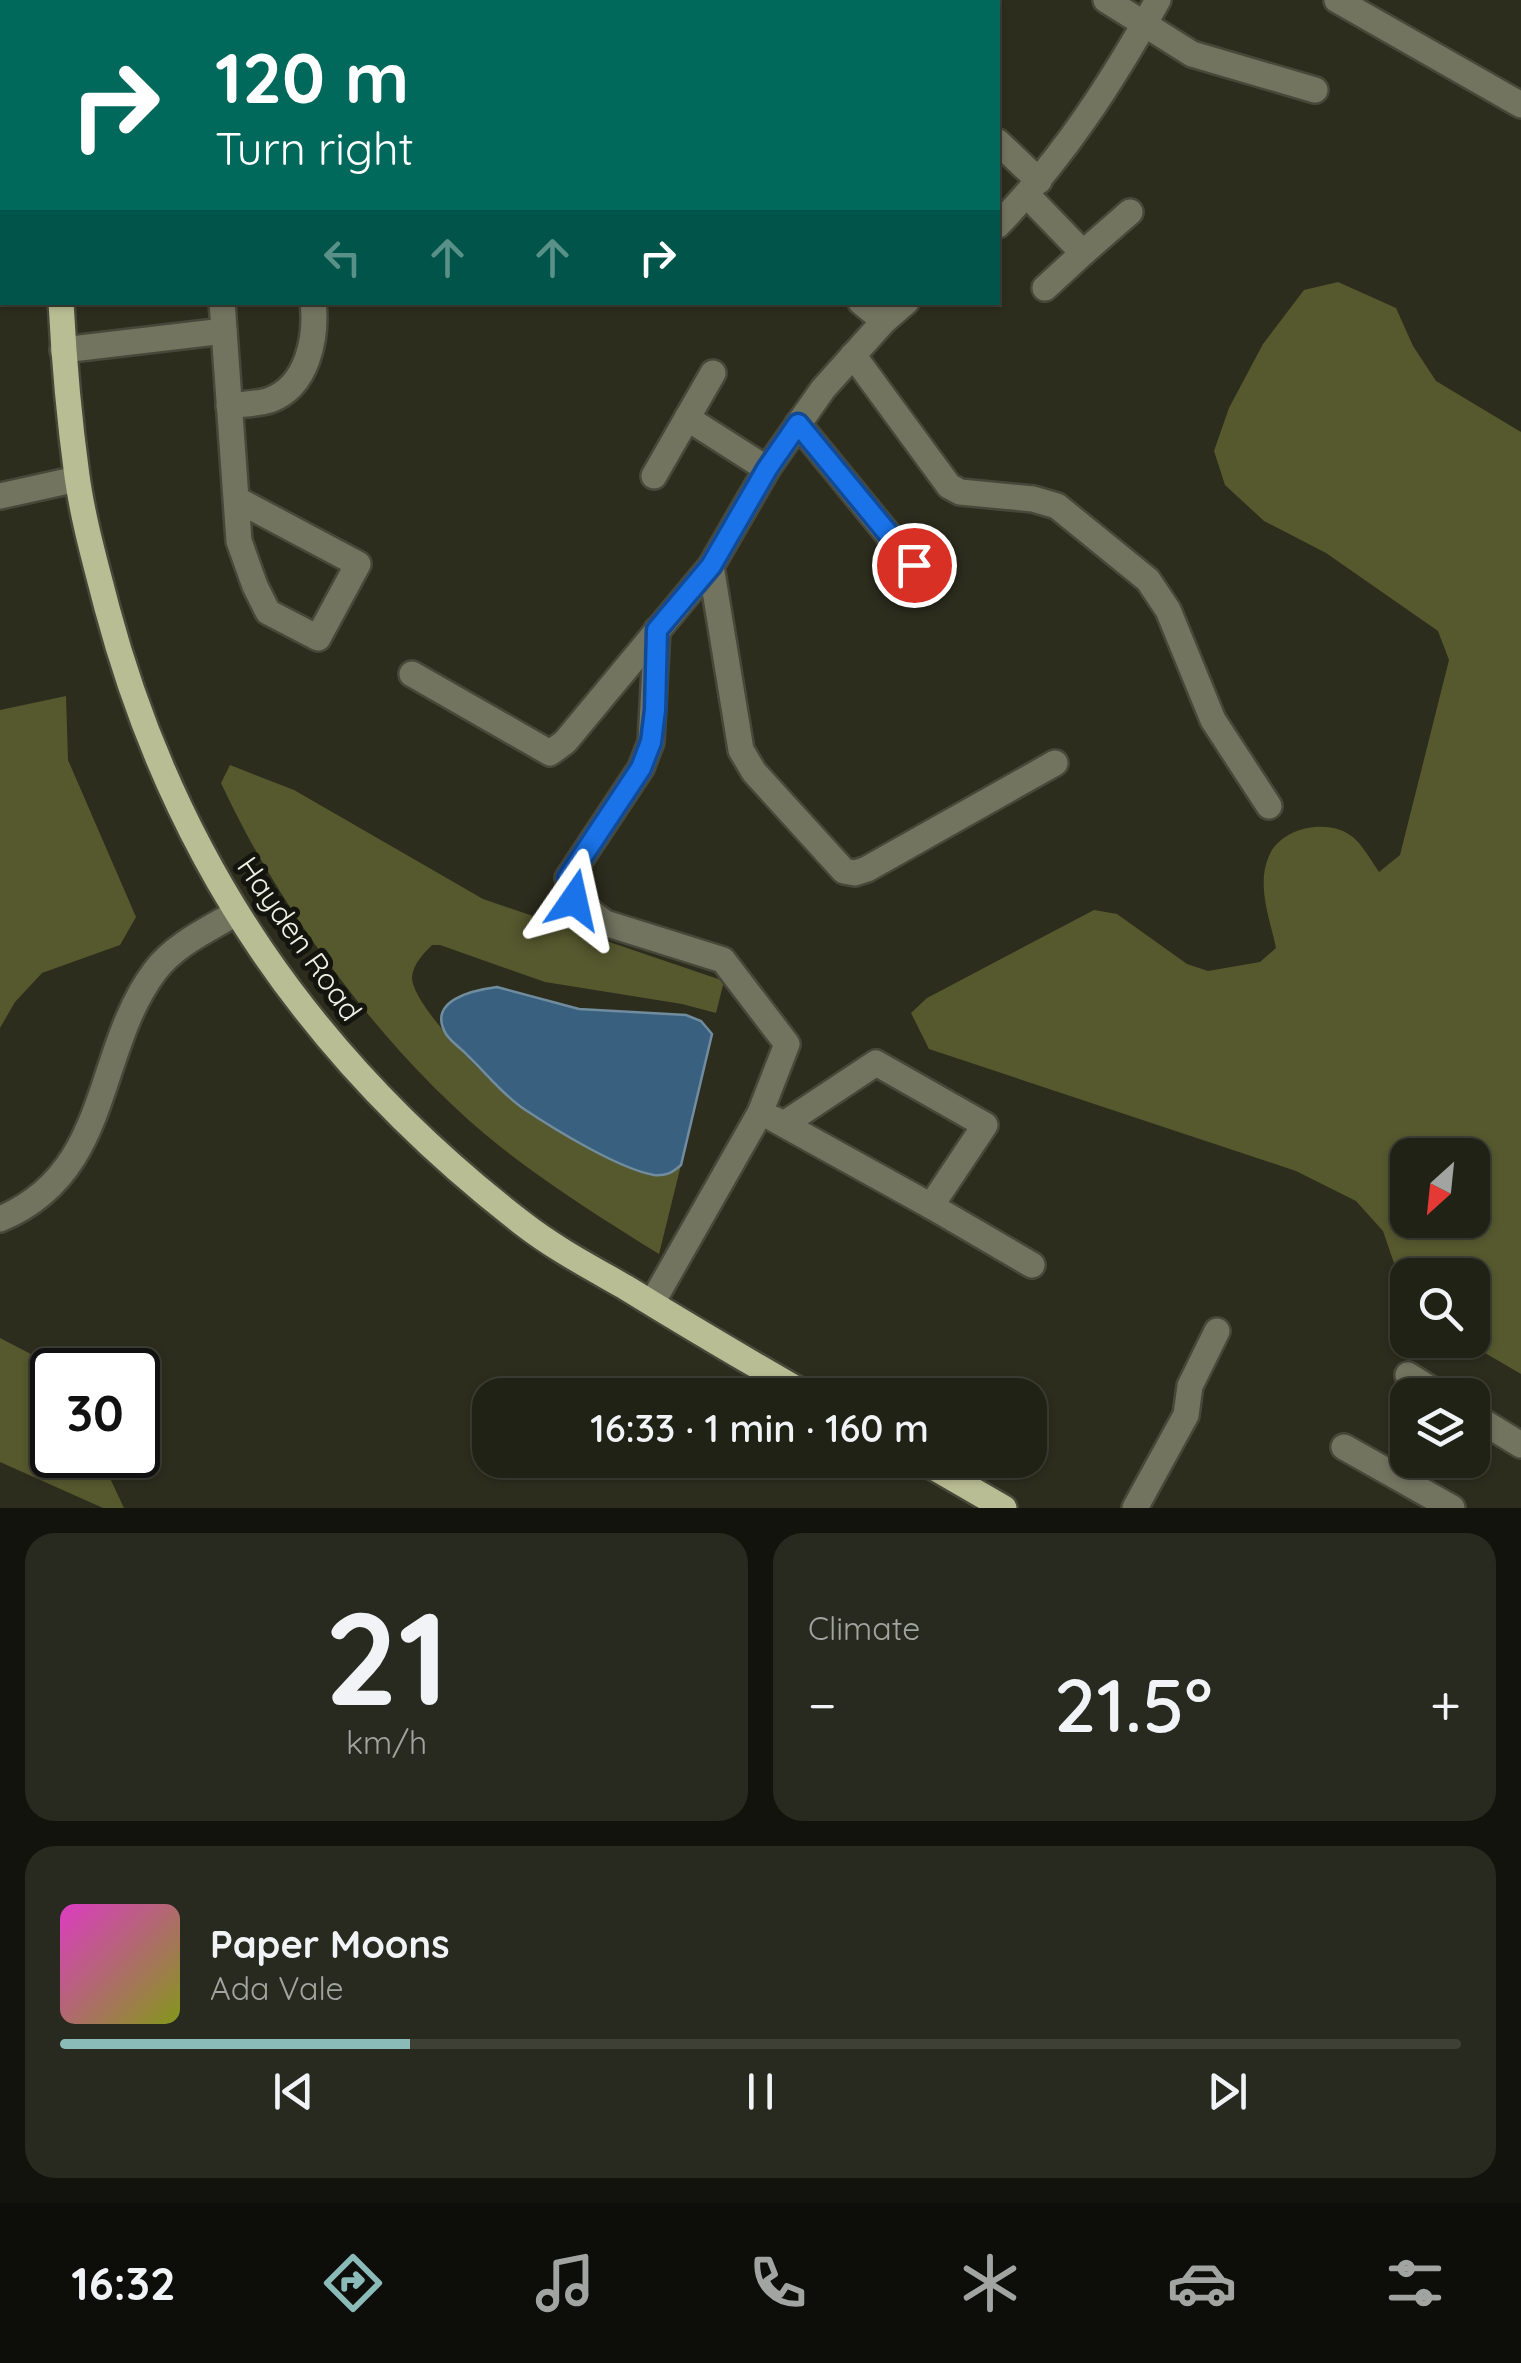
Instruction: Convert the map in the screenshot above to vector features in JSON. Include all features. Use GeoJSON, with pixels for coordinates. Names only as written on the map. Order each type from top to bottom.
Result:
{"type":"FeatureCollection","features":[{"type":"Feature","properties":{"kind":"main road","name":"Hayden Road"},"geometry":{"type":"LineString","coordinates":[[60,305],[77,479],[98,576],[141,720],[200,852],[276,972],[332,1044],[426,1142],[524,1225],[778,1378]]}},
{"type":"Feature","properties":{"kind":"main road"},"geometry":{"type":"LineString","coordinates":[[952,1478],[1004,1508]]}},
{"type":"Feature","properties":{"kind":"street"},"geometry":{"type":"LineString","coordinates":[[1106,0],[1152,11],[1192,54],[1315,90]]}},
{"type":"Feature","properties":{"kind":"street"},"geometry":{"type":"LineString","coordinates":[[1337,0],[1521,106]]}},
{"type":"Feature","properties":{"kind":"street"},"geometry":{"type":"LineString","coordinates":[[1000,223],[1033,188],[1108,89],[1152,11]]}},
{"type":"Feature","properties":{"kind":"street"},"geometry":{"type":"LineString","coordinates":[[1000,145],[1083,253]]}},
{"type":"Feature","properties":{"kind":"street"},"geometry":{"type":"LineString","coordinates":[[1046,288],[1130,212]]}},
{"type":"Feature","properties":{"kind":"street"},"geometry":{"type":"LineString","coordinates":[[222,305],[236,500],[240,541],[268,612],[318,638],[358,564],[236,500]]}},
{"type":"Feature","properties":{"kind":"street"},"geometry":{"type":"LineString","coordinates":[[229,406],[271,399],[293,385],[312,347],[313,305]]}},
{"type":"Feature","properties":{"kind":"street"},"geometry":{"type":"LineString","coordinates":[[864,305],[884,321]]}},
{"type":"Feature","properties":{"kind":"street"},"geometry":{"type":"LineString","coordinates":[[412,674],[550,753],[579,727],[711,566],[798,424],[853,355],[903,305]]}},
{"type":"Feature","properties":{"kind":"street"},"geometry":{"type":"LineString","coordinates":[[64,350],[224,331]]}},
{"type":"Feature","properties":{"kind":"street"},"geometry":{"type":"LineString","coordinates":[[853,355],[949,486],[972,495],[1032,499],[1057,506],[1148,580],[1168,610],[1213,720],[1269,806]]}},
{"type":"Feature","properties":{"kind":"street"},"geometry":{"type":"LineString","coordinates":[[654,476],[712,373]]}},
{"type":"Feature","properties":{"kind":"street"},"geometry":{"type":"LineString","coordinates":[[687,418],[767,469]]}},
{"type":"Feature","properties":{"kind":"street"},"geometry":{"type":"LineString","coordinates":[[798,424],[914,565]]}},
{"type":"Feature","properties":{"kind":"street"},"geometry":{"type":"LineString","coordinates":[[0,496],[77,479]]}},
{"type":"Feature","properties":{"kind":"street"},"geometry":{"type":"LineString","coordinates":[[711,566],[741,750],[754,772],[844,871],[867,870],[1055,763]]}},
{"type":"Feature","properties":{"kind":"street"},"geometry":{"type":"LineString","coordinates":[[652,1303],[772,1118],[788,1044],[723,960],[605,923],[574,900],[568,878],[641,768],[651,742],[657,630]]}},
{"type":"Feature","properties":{"kind":"street"},"geometry":{"type":"LineString","coordinates":[[0,1219],[44,1192],[84,1144],[132,1012],[152,973],[166,956],[236,912]]}},
{"type":"Feature","properties":{"kind":"street"},"geometry":{"type":"LineString","coordinates":[[772,1118],[876,1062],[985,1125],[930,1206]]}},
{"type":"Feature","properties":{"kind":"street"},"geometry":{"type":"LineString","coordinates":[[772,1118],[1032,1265]]}},
{"type":"Feature","properties":{"kind":"street"},"geometry":{"type":"LineString","coordinates":[[1136,1508],[1186,1414],[1190,1386],[1217,1331]]}},
{"type":"Feature","properties":{"kind":"street"},"geometry":{"type":"LineString","coordinates":[[1408,1375],[1412,1378]]}},
{"type":"Feature","properties":{"kind":"street"},"geometry":{"type":"LineString","coordinates":[[1490,1426],[1521,1446]]}},
{"type":"Feature","properties":{"kind":"street"},"geometry":{"type":"LineString","coordinates":[[1344,1447],[1390,1462]]}},
{"type":"Feature","properties":{"kind":"street"},"geometry":{"type":"LineString","coordinates":[[1416,1478],[1452,1508]]}},
{"type":"Feature","properties":{"kind":"green space"},"geometry":{"type":"Polygon","coordinates":[[[1338,282],[1396,308],[1413,346],[1436,381],[1521,432],[1521,1374],[1490,1356],[1490,1258],[1392,1258],[1383,1231],[1356,1201],[1296,1171],[929,1049],[911,1013],[927,998],[1094,910],[1117,914],[1187,964],[1208,971],[1260,962],[1276,948],[1265,902],[1265,867],[1276,845],[1285,837],[1309,828],[1335,828],[1356,840],[1379,872],[1400,855],[1449,660],[1438,631],[1326,553],[1264,521],[1225,485],[1214,451],[1229,408],[1263,344],[1304,290],[1338,282]]]}},
{"type":"Feature","properties":{"kind":"green space"},"geometry":{"type":"Polygon","coordinates":[[[66,696],[68,760],[136,917],[120,945],[42,973],[15,1002],[0,1028],[0,710],[66,696]]]}},
{"type":"Feature","properties":{"kind":"green space"},"geometry":{"type":"Polygon","coordinates":[[[230,765],[294,790],[483,899],[724,981],[716,1013],[545,982],[440,945],[432,945],[413,972],[416,990],[440,1027],[524,1109],[553,1128],[638,1170],[669,1174],[681,1165],[659,1254],[502,1148],[419,1072],[379,1028],[306,932],[274,882],[221,783],[230,765]]]}},
{"type":"Feature","properties":{"kind":"green space"},"geometry":{"type":"Polygon","coordinates":[[[0,1338],[30,1354],[30,1475],[0,1462],[0,1338]]]}},
{"type":"Feature","properties":{"kind":"green space"},"geometry":{"type":"Polygon","coordinates":[[[36,1478],[110,1478],[124,1508],[103,1508],[36,1478]]]}},
{"type":"Feature","properties":{"kind":"water"},"geometry":{"type":"Polygon","coordinates":[[[497,987],[579,1009],[686,1015],[701,1021],[712,1034],[681,1165],[658,1175],[623,1165],[552,1127],[502,1091],[448,1037],[442,1022],[442,1013],[455,999],[497,987]]]}},
{"type":"Feature","properties":{"kind":"route"},"geometry":{"type":"LineString","coordinates":[[574,900],[568,878],[641,768],[651,742],[657,630],[711,566],[798,424],[914,565]]}}]}
